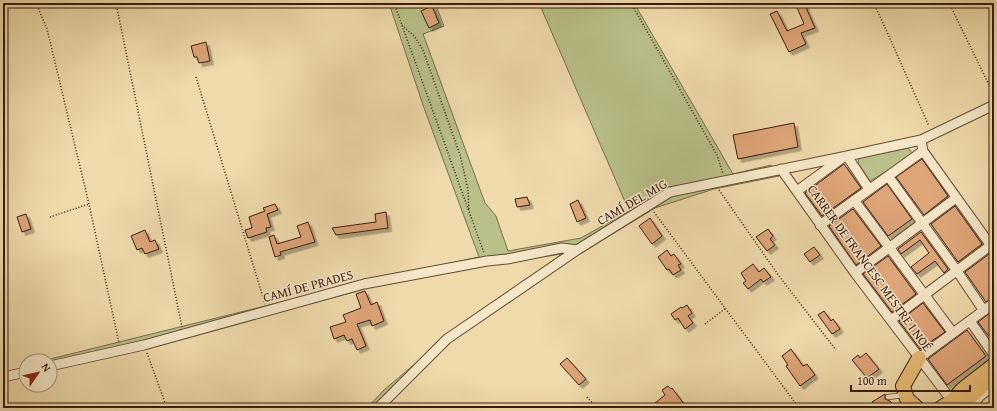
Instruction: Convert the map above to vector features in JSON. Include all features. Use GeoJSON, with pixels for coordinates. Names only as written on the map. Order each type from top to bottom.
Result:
{"type":"FeatureCollection","features":[{"type":"Feature","properties":{"kind":"main road"},"geometry":{"type":"LineString","coordinates":[[917,408],[907,399],[903,386],[919,358]]}},
{"type":"Feature","properties":{"kind":"main road"},"geometry":{"type":"LineString","coordinates":[[952,406],[963,389],[994,365]]}},
{"type":"Feature","properties":{"kind":"main road"},"geometry":{"type":"LineString","coordinates":[[952,406],[971,396],[994,375]]}},
{"type":"Feature","properties":{"kind":"street","name":"CAMÍ DEL MIG"},"geometry":{"type":"LineString","coordinates":[[378,408],[447,340],[577,250],[670,192],[845,157],[921,140],[994,105]]}},
{"type":"Feature","properties":{"kind":"street"},"geometry":{"type":"LineString","coordinates":[[891,320],[957,271],[992,248],[923,151],[921,140]]}},
{"type":"Feature","properties":{"kind":"street"},"geometry":{"type":"LineString","coordinates":[[820,225],[923,151]]}},
{"type":"Feature","properties":{"kind":"street"},"geometry":{"type":"LineString","coordinates":[[797,191],[845,157],[869,189]]}},
{"type":"Feature","properties":{"kind":"street","name":"CARRER DE FRANCESC MESTRE I NOÉ"},"geometry":{"type":"LineString","coordinates":[[781,169],[855,273],[919,358],[952,406]]}},
{"type":"Feature","properties":{"kind":"street"},"geometry":{"type":"LineString","coordinates":[[888,176],[984,311]]}},
{"type":"Feature","properties":{"kind":"street"},"geometry":{"type":"LineString","coordinates":[[855,273],[956,198]]}},
{"type":"Feature","properties":{"kind":"street"},"geometry":{"type":"LineString","coordinates":[[854,200],[954,333]]}},
{"type":"Feature","properties":{"kind":"street","name":"CAMÍ DE PRADES"},"geometry":{"type":"LineString","coordinates":[[58,364],[144,345],[364,284],[562,248],[577,250]]}},
{"type":"Feature","properties":{"kind":"street"},"geometry":{"type":"LineString","coordinates":[[919,358],[994,303]]}},
{"type":"Feature","properties":{"kind":"street"},"geometry":{"type":"LineString","coordinates":[[970,321],[994,355]]}},
{"type":"Feature","properties":{"kind":"street"},"geometry":{"type":"LineString","coordinates":[[3,377],[18,374]]}},
{"type":"Feature","properties":{"kind":"street"},"geometry":{"type":"LineString","coordinates":[[971,408],[979,397],[994,385]]}},
{"type":"Feature","properties":{"kind":"lane"},"geometry":{"type":"LineString","coordinates":[[888,397],[906,395]]}},
{"type":"Feature","properties":{"kind":"path"},"geometry":{"type":"LineString","coordinates":[[36,3],[47,29],[89,204],[120,351]]}},
{"type":"Feature","properties":{"kind":"path"},"geometry":{"type":"LineString","coordinates":[[116,3],[184,334]]}},
{"type":"Feature","properties":{"kind":"path"},"geometry":{"type":"LineString","coordinates":[[394,3],[487,261]]}},
{"type":"Feature","properties":{"kind":"path"},"geometry":{"type":"LineString","coordinates":[[631,3],[717,155],[725,181]]}},
{"type":"Feature","properties":{"kind":"path"},"geometry":{"type":"LineString","coordinates":[[874,3],[931,129],[932,135]]}},
{"type":"Feature","properties":{"kind":"path"},"geometry":{"type":"LineString","coordinates":[[949,3],[994,95]]}},
{"type":"Feature","properties":{"kind":"path"},"geometry":{"type":"LineString","coordinates":[[401,24],[415,37],[423,50],[460,155],[468,189],[469,212]]}},
{"type":"Feature","properties":{"kind":"path"},"geometry":{"type":"LineString","coordinates":[[196,78],[267,311]]}},
{"type":"Feature","properties":{"kind":"path"},"geometry":{"type":"LineString","coordinates":[[714,183],[779,276],[836,350]]}},
{"type":"Feature","properties":{"kind":"path"},"geometry":{"type":"LineString","coordinates":[[50,217],[89,204]]}},
{"type":"Feature","properties":{"kind":"path"},"geometry":{"type":"LineString","coordinates":[[649,205],[799,408]]}},
{"type":"Feature","properties":{"kind":"path"},"geometry":{"type":"LineString","coordinates":[[705,324],[726,308]]}},
{"type":"Feature","properties":{"kind":"path"},"geometry":{"type":"LineString","coordinates":[[144,345],[167,408]]}},
{"type":"Feature","properties":{"kind":"path"},"geometry":{"type":"LineString","coordinates":[[587,397],[597,408]]}},
{"type":"Feature","properties":{"kind":"green space"},"geometry":{"type":"Polygon","coordinates":[[[389,3],[435,3],[444,26],[423,34],[485,203],[496,216],[508,251],[581,238],[629,211],[539,3],[634,3],[733,174],[771,165],[779,176],[714,189],[655,208],[568,261],[450,342],[383,408],[367,408],[384,390],[449,335],[562,254],[491,264],[376,286],[265,316],[58,368],[58,357],[342,287],[479,257],[423,105],[389,3]]]}},
{"type":"Feature","properties":{"kind":"green space"},"geometry":{"type":"Polygon","coordinates":[[[908,148],[913,154],[870,181],[858,163],[859,158],[908,148]]]}},
{"type":"Feature","properties":{"kind":"building"},"geometry":{"type":"Polygon","coordinates":[[[799,3],[804,3],[815,28],[801,33],[806,44],[789,52],[770,14],[777,11],[787,31],[804,24],[796,5],[799,3]]]}},
{"type":"Feature","properties":{"kind":"building"},"geometry":{"type":"Polygon","coordinates":[[[432,6],[439,23],[429,28],[421,11],[432,6]]]}},
{"type":"Feature","properties":{"kind":"building"},"geometry":{"type":"Polygon","coordinates":[[[206,42],[210,61],[199,63],[197,57],[194,57],[191,46],[206,42]]]}},
{"type":"Feature","properties":{"kind":"building"},"geometry":{"type":"Polygon","coordinates":[[[794,123],[798,147],[738,159],[733,135],[794,123]]]}},
{"type":"Feature","properties":{"kind":"building"},"geometry":{"type":"Polygon","coordinates":[[[922,159],[948,196],[924,215],[896,177],[922,159]]]}},
{"type":"Feature","properties":{"kind":"building"},"geometry":{"type":"Polygon","coordinates":[[[844,164],[861,188],[822,216],[805,193],[844,164]]]}},
{"type":"Feature","properties":{"kind":"building"},"geometry":{"type":"Polygon","coordinates":[[[887,184],[912,219],[888,236],[863,202],[887,184]]]}},
{"type":"Feature","properties":{"kind":"building"},"geometry":{"type":"Polygon","coordinates":[[[527,197],[530,205],[517,207],[515,199],[527,197]]]}},
{"type":"Feature","properties":{"kind":"building"},"geometry":{"type":"Polygon","coordinates":[[[578,200],[586,218],[577,222],[570,204],[578,200]]]}},
{"type":"Feature","properties":{"kind":"building"},"geometry":{"type":"Polygon","coordinates":[[[275,204],[278,210],[267,214],[271,227],[266,228],[267,232],[248,238],[245,230],[252,228],[249,217],[265,211],[263,208],[275,204]]]}},
{"type":"Feature","properties":{"kind":"building"},"geometry":{"type":"Polygon","coordinates":[[[955,206],[982,244],[958,262],[931,224],[955,206]]]}},
{"type":"Feature","properties":{"kind":"building"},"geometry":{"type":"Polygon","coordinates":[[[853,209],[881,246],[856,265],[829,226],[853,209]]]}},
{"type":"Feature","properties":{"kind":"building"},"geometry":{"type":"Polygon","coordinates":[[[386,212],[388,228],[336,235],[332,228],[376,222],[375,214],[386,212]]]}},
{"type":"Feature","properties":{"kind":"building"},"geometry":{"type":"Polygon","coordinates":[[[26,214],[31,229],[22,232],[17,217],[26,214]]]}},
{"type":"Feature","properties":{"kind":"building"},"geometry":{"type":"Polygon","coordinates":[[[650,218],[662,236],[652,244],[639,226],[650,218]]]}},
{"type":"Feature","properties":{"kind":"building"},"geometry":{"type":"Polygon","coordinates":[[[308,222],[315,242],[280,252],[281,255],[275,257],[269,237],[274,235],[277,244],[301,237],[297,226],[308,222]]]}},
{"type":"Feature","properties":{"kind":"building"},"geometry":{"type":"Polygon","coordinates":[[[768,229],[773,236],[770,239],[775,245],[767,251],[756,237],[768,229]]]}},
{"type":"Feature","properties":{"kind":"building"},"geometry":{"type":"Polygon","coordinates":[[[145,230],[150,242],[155,240],[159,249],[145,254],[142,248],[137,250],[131,236],[145,230]]]}},
{"type":"Feature","properties":{"kind":"building"},"geometry":{"type":"Polygon","coordinates":[[[921,232],[948,269],[944,273],[935,261],[917,274],[911,267],[929,253],[920,240],[901,254],[898,249],[921,232]]]}},
{"type":"Feature","properties":{"kind":"building"},"geometry":{"type":"Polygon","coordinates":[[[814,247],[820,255],[810,262],[804,254],[814,247]]]}},
{"type":"Feature","properties":{"kind":"building"},"geometry":{"type":"Polygon","coordinates":[[[667,250],[671,256],[674,254],[681,264],[678,265],[681,270],[673,275],[669,269],[667,270],[658,257],[667,250]]]}},
{"type":"Feature","properties":{"kind":"building"},"geometry":{"type":"Polygon","coordinates":[[[989,254],[994,257],[994,297],[986,302],[965,272],[989,254]]]}},
{"type":"Feature","properties":{"kind":"building"},"geometry":{"type":"Polygon","coordinates":[[[888,256],[916,294],[892,312],[863,274],[888,256]]]}},
{"type":"Feature","properties":{"kind":"building"},"geometry":{"type":"Polygon","coordinates":[[[753,264],[759,272],[764,268],[771,277],[763,282],[761,279],[748,289],[743,283],[746,281],[741,273],[753,264]]]}},
{"type":"Feature","properties":{"kind":"building"},"geometry":{"type":"Polygon","coordinates":[[[365,291],[371,305],[377,302],[384,321],[372,326],[370,320],[357,324],[366,346],[357,350],[352,339],[347,341],[344,335],[334,339],[330,327],[346,322],[343,315],[361,308],[356,294],[365,291]]]}},
{"type":"Feature","properties":{"kind":"building"},"geometry":{"type":"Polygon","coordinates":[[[923,303],[945,332],[920,349],[899,321],[923,303]]]}},
{"type":"Feature","properties":{"kind":"building"},"geometry":{"type":"Polygon","coordinates":[[[687,305],[692,313],[688,316],[693,323],[685,329],[678,318],[675,320],[671,314],[687,305]]]}},
{"type":"Feature","properties":{"kind":"building"},"geometry":{"type":"Polygon","coordinates":[[[994,310],[994,343],[978,322],[994,310]]]}},
{"type":"Feature","properties":{"kind":"building"},"geometry":{"type":"Polygon","coordinates":[[[824,311],[831,321],[833,319],[840,329],[832,334],[818,315],[824,311]]]}},
{"type":"Feature","properties":{"kind":"building"},"geometry":{"type":"Polygon","coordinates":[[[967,330],[986,356],[947,385],[928,359],[967,330]]]}},
{"type":"Feature","properties":{"kind":"building"},"geometry":{"type":"Polygon","coordinates":[[[791,349],[803,366],[807,364],[815,375],[800,386],[786,366],[788,365],[782,356],[791,349]]]}},
{"type":"Feature","properties":{"kind":"building"},"geometry":{"type":"Polygon","coordinates":[[[866,353],[879,369],[867,378],[852,360],[858,355],[860,358],[866,353]]]}},
{"type":"Feature","properties":{"kind":"building"},"geometry":{"type":"Polygon","coordinates":[[[567,358],[586,379],[579,385],[560,364],[567,358]]]}},
{"type":"Feature","properties":{"kind":"building"},"geometry":{"type":"Polygon","coordinates":[[[668,386],[671,389],[672,388],[687,408],[649,408],[665,395],[662,390],[668,386]]]}},
{"type":"Feature","properties":{"kind":"building"},"geometry":{"type":"Polygon","coordinates":[[[885,394],[885,399],[890,401],[893,405],[889,408],[876,408],[872,402],[885,394]]]}}]}
